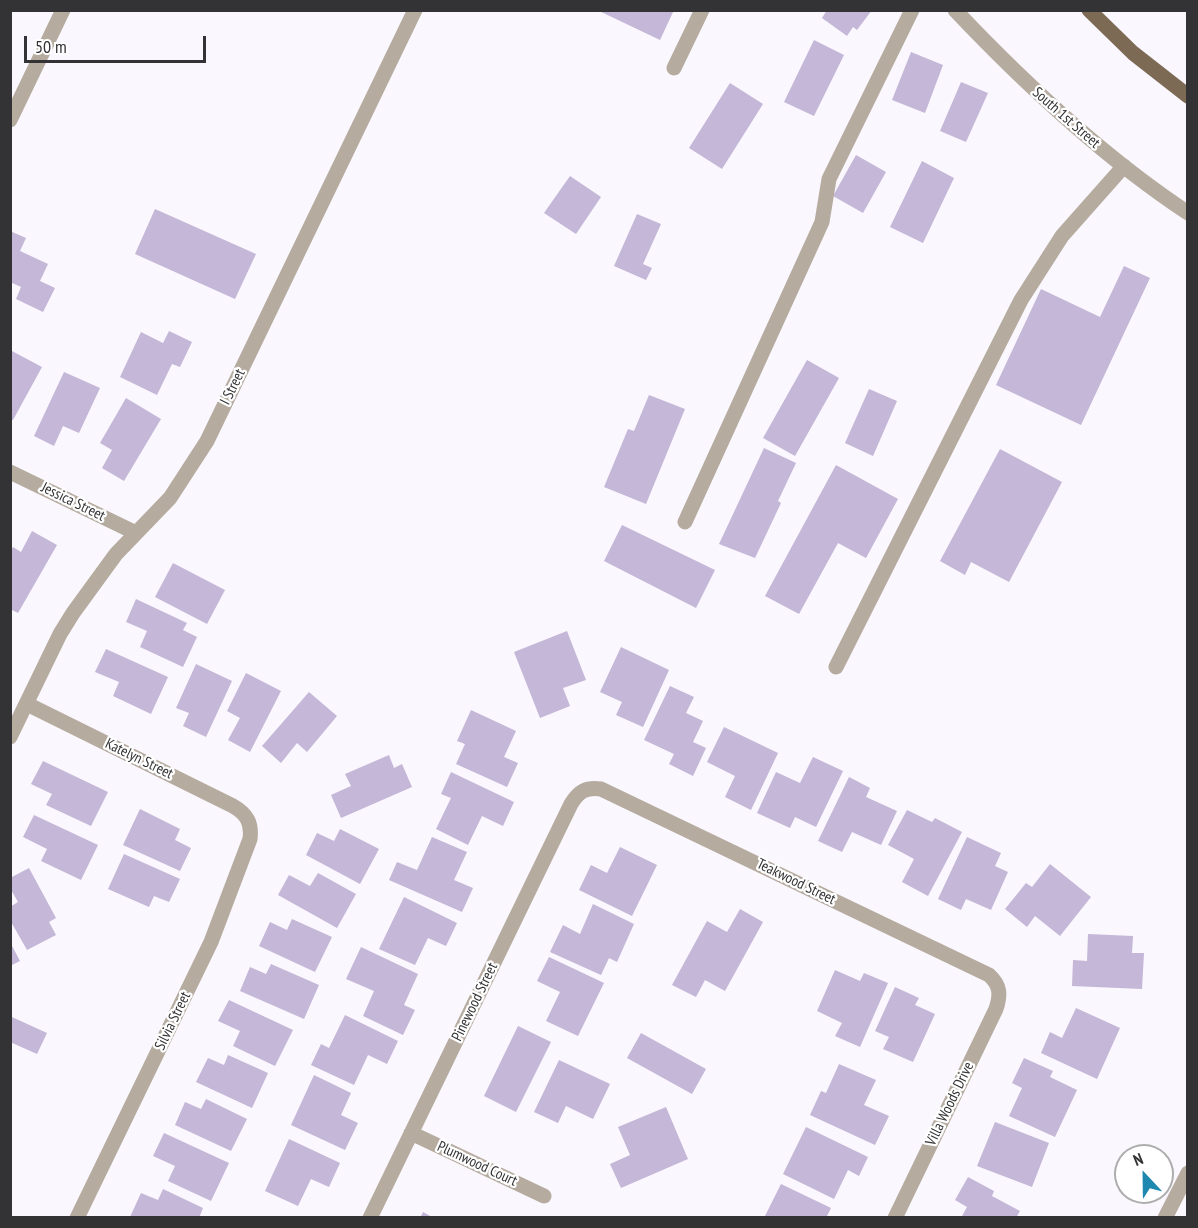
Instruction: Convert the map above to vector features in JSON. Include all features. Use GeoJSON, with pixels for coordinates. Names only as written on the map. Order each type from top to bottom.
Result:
{"type":"FeatureCollection","features":[{"type":"Feature","properties":{"kind":"main road"},"geometry":{"type":"LineString","coordinates":[[1089,10],[1133,53],[1188,96]]}},
{"type":"Feature","properties":{"kind":"street"},"geometry":{"type":"LineString","coordinates":[[10,120],[63,10]]}},
{"type":"Feature","properties":{"kind":"street","name":"I Street"},"geometry":{"type":"LineString","coordinates":[[10,737],[73,613],[100,574],[170,498],[207,441],[415,10]]}},
{"type":"Feature","properties":{"kind":"street"},"geometry":{"type":"LineString","coordinates":[[674,68],[702,10]]}},
{"type":"Feature","properties":{"kind":"street"},"geometry":{"type":"LineString","coordinates":[[685,522],[822,222],[829,179],[912,10]]}},
{"type":"Feature","properties":{"kind":"street","name":"South 1st Street"},"geometry":{"type":"LineString","coordinates":[[955,10],[1037,93],[1124,166],[1188,213]]}},
{"type":"Feature","properties":{"kind":"street"},"geometry":{"type":"LineString","coordinates":[[836,667],[1021,300],[1062,236],[1124,166]]}},
{"type":"Feature","properties":{"kind":"street","name":"Jessica Street"},"geometry":{"type":"LineString","coordinates":[[10,472],[136,533]]}},
{"type":"Feature","properties":{"kind":"street","name":"Katelyn Street"},"geometry":{"type":"LineString","coordinates":[[27,704],[233,806],[248,819]]}},
{"type":"Feature","properties":{"kind":"street","name":"Teakwood Street"},"geometry":{"type":"LineString","coordinates":[[584,789],[601,789],[957,959],[989,975],[1000,990]]}},
{"type":"Feature","properties":{"kind":"street","name":"Pinewood Street"},"geometry":{"type":"LineString","coordinates":[[370,1218],[571,804],[584,789]]}},
{"type":"Feature","properties":{"kind":"street","name":"Silvia Street"},"geometry":{"type":"LineString","coordinates":[[77,1218],[212,942],[250,839],[248,819]]}},
{"type":"Feature","properties":{"kind":"street","name":"Villa Woods Drive"},"geometry":{"type":"LineString","coordinates":[[895,1218],[996,1009],[1000,990]]}},
{"type":"Feature","properties":{"kind":"street","name":"Plumwood Court"},"geometry":{"type":"LineString","coordinates":[[411,1133],[544,1196]]}},
{"type":"Feature","properties":{"kind":"street"},"geometry":{"type":"LineString","coordinates":[[1165,1218],[1188,1173]]}},
{"type":"Feature","properties":{"kind":"building"},"geometry":{"type":"Polygon","coordinates":[[[597,10],[674,10],[660,40],[597,10]]]}},
{"type":"Feature","properties":{"kind":"building"},"geometry":{"type":"Polygon","coordinates":[[[827,10],[872,10],[857,30],[853,27],[847,36],[822,18],[827,10]]]}},
{"type":"Feature","properties":{"kind":"building"},"geometry":{"type":"Polygon","coordinates":[[[814,40],[844,55],[814,116],[784,102],[814,40]]]}},
{"type":"Feature","properties":{"kind":"building"},"geometry":{"type":"Polygon","coordinates":[[[911,52],[943,65],[925,113],[892,100],[911,52]]]}},
{"type":"Feature","properties":{"kind":"building"},"geometry":{"type":"Polygon","coordinates":[[[961,82],[988,93],[966,142],[940,131],[961,82]]]}},
{"type":"Feature","properties":{"kind":"building"},"geometry":{"type":"Polygon","coordinates":[[[730,83],[763,104],[722,169],[689,148],[730,83]]]}},
{"type":"Feature","properties":{"kind":"building"},"geometry":{"type":"Polygon","coordinates":[[[856,155],[886,172],[863,213],[833,196],[856,155]]]}},
{"type":"Feature","properties":{"kind":"building"},"geometry":{"type":"Polygon","coordinates":[[[922,161],[954,178],[923,243],[890,227],[922,161]]]}},
{"type":"Feature","properties":{"kind":"building"},"geometry":{"type":"Polygon","coordinates":[[[570,176],[601,197],[576,234],[544,213],[570,176]]]}},
{"type":"Feature","properties":{"kind":"building"},"geometry":{"type":"Polygon","coordinates":[[[155,209],[256,254],[235,299],[135,254],[155,209]]]}},
{"type":"Feature","properties":{"kind":"building"},"geometry":{"type":"Polygon","coordinates":[[[637,214],[661,224],[643,264],[652,268],[646,280],[614,266],[637,214]]]}},
{"type":"Feature","properties":{"kind":"building"},"geometry":{"type":"Polygon","coordinates":[[[10,231],[26,238],[20,251],[48,264],[40,281],[55,288],[43,312],[16,299],[21,287],[10,282],[10,231]]]}},
{"type":"Feature","properties":{"kind":"building"},"geometry":{"type":"Polygon","coordinates":[[[1124,266],[1150,278],[1081,425],[996,385],[1041,289],[1100,317],[1124,266]]]}},
{"type":"Feature","properties":{"kind":"building"},"geometry":{"type":"Polygon","coordinates":[[[169,331],[192,342],[180,367],[172,364],[157,395],[120,377],[141,332],[163,343],[169,331]]]}},
{"type":"Feature","properties":{"kind":"building"},"geometry":{"type":"Polygon","coordinates":[[[10,350],[42,367],[13,420],[10,419],[10,350]]]}},
{"type":"Feature","properties":{"kind":"building"},"geometry":{"type":"Polygon","coordinates":[[[807,360],[839,378],[795,456],[763,438],[807,360]]]}},
{"type":"Feature","properties":{"kind":"building"},"geometry":{"type":"Polygon","coordinates":[[[64,372],[100,388],[79,433],[63,426],[54,446],[34,436],[64,372]]]}},
{"type":"Feature","properties":{"kind":"building"},"geometry":{"type":"Polygon","coordinates":[[[869,389],[897,401],[873,456],[845,443],[869,389]]]}},
{"type":"Feature","properties":{"kind":"building"},"geometry":{"type":"Polygon","coordinates":[[[649,395],[685,409],[646,504],[604,487],[628,429],[634,431],[649,395]]]}},
{"type":"Feature","properties":{"kind":"building"},"geometry":{"type":"Polygon","coordinates":[[[126,398],[161,419],[124,481],[102,468],[112,450],[100,443],[126,398]]]}},
{"type":"Feature","properties":{"kind":"building"},"geometry":{"type":"Polygon","coordinates":[[[764,448],[796,463],[778,501],[781,503],[755,558],[719,544],[764,448]]]}},
{"type":"Feature","properties":{"kind":"building"},"geometry":{"type":"Polygon","coordinates":[[[1000,449],[1062,482],[1009,582],[971,562],[965,575],[940,561],[1000,449]]]}},
{"type":"Feature","properties":{"kind":"building"},"geometry":{"type":"Polygon","coordinates":[[[836,465],[898,499],[866,558],[838,543],[799,614],[765,596],[836,465]]]}},
{"type":"Feature","properties":{"kind":"building"},"geometry":{"type":"Polygon","coordinates":[[[622,525],[715,570],[696,608],[604,561],[622,525]]]}},
{"type":"Feature","properties":{"kind":"building"},"geometry":{"type":"Polygon","coordinates":[[[32,531],[57,545],[18,613],[10,609],[10,552],[13,547],[21,552],[32,531]]]}},
{"type":"Feature","properties":{"kind":"building"},"geometry":{"type":"Polygon","coordinates":[[[173,563],[225,590],[207,624],[155,597],[173,563]]]}},
{"type":"Feature","properties":{"kind":"building"},"geometry":{"type":"Polygon","coordinates":[[[136,599],[187,623],[183,630],[197,637],[183,667],[140,647],[147,631],[126,622],[136,599]]]}},
{"type":"Feature","properties":{"kind":"building"},"geometry":{"type":"Polygon","coordinates":[[[567,631],[586,680],[563,688],[570,706],[540,718],[514,652],[567,631]]]}},
{"type":"Feature","properties":{"kind":"building"},"geometry":{"type":"Polygon","coordinates":[[[621,647],[669,670],[643,727],[616,715],[622,702],[600,692],[621,647]]]}},
{"type":"Feature","properties":{"kind":"building"},"geometry":{"type":"Polygon","coordinates":[[[106,649],[168,677],[151,714],[113,696],[119,682],[95,672],[106,649]]]}},
{"type":"Feature","properties":{"kind":"building"},"geometry":{"type":"Polygon","coordinates":[[[196,664],[232,681],[206,737],[183,726],[189,713],[176,708],[196,664]]]}},
{"type":"Feature","properties":{"kind":"building"},"geometry":{"type":"Polygon","coordinates":[[[246,673],[281,691],[250,752],[228,740],[240,718],[227,711],[246,673]]]}},
{"type":"Feature","properties":{"kind":"building"},"geometry":{"type":"Polygon","coordinates":[[[670,686],[694,697],[686,713],[703,721],[693,742],[706,748],[693,776],[669,764],[674,754],[644,740],[670,686]]]}},
{"type":"Feature","properties":{"kind":"building"},"geometry":{"type":"Polygon","coordinates":[[[309,692],[337,716],[307,752],[297,743],[281,763],[262,746],[309,692]]]}},
{"type":"Feature","properties":{"kind":"building"},"geometry":{"type":"Polygon","coordinates":[[[471,710],[516,731],[504,757],[518,763],[507,787],[456,764],[465,744],[457,741],[471,710]]]}},
{"type":"Feature","properties":{"kind":"building"},"geometry":{"type":"Polygon","coordinates":[[[724,727],[778,753],[751,810],[725,797],[735,776],[707,762],[724,727]]]}},
{"type":"Feature","properties":{"kind":"building"},"geometry":{"type":"Polygon","coordinates":[[[389,755],[394,768],[402,764],[412,787],[341,818],[331,795],[351,786],[345,774],[389,755]]]}},
{"type":"Feature","properties":{"kind":"building"},"geometry":{"type":"Polygon","coordinates":[[[813,757],[843,771],[816,827],[795,817],[790,828],[757,813],[776,772],[800,783],[813,757]]]}},
{"type":"Feature","properties":{"kind":"building"},"geometry":{"type":"Polygon","coordinates":[[[43,761],[108,792],[91,826],[46,805],[52,794],[31,784],[43,761]]]}},
{"type":"Feature","properties":{"kind":"building"},"geometry":{"type":"Polygon","coordinates":[[[451,772],[514,802],[503,826],[482,816],[468,845],[436,829],[451,798],[441,794],[451,772]]]}},
{"type":"Feature","properties":{"kind":"building"},"geometry":{"type":"Polygon","coordinates":[[[849,777],[870,788],[866,797],[897,811],[881,845],[852,832],[842,852],[818,841],[849,777]]]}},
{"type":"Feature","properties":{"kind":"building"},"geometry":{"type":"Polygon","coordinates":[[[140,809],[180,829],[175,840],[191,848],[180,871],[123,845],[140,809]]]}},
{"type":"Feature","properties":{"kind":"building"},"geometry":{"type":"Polygon","coordinates":[[[907,810],[932,822],[935,818],[962,832],[928,896],[902,882],[914,859],[888,845],[907,810]]]}},
{"type":"Feature","properties":{"kind":"building"},"geometry":{"type":"Polygon","coordinates":[[[34,815],[98,845],[81,880],[41,861],[47,849],[23,837],[34,815]]]}},
{"type":"Feature","properties":{"kind":"building"},"geometry":{"type":"Polygon","coordinates":[[[340,829],[379,849],[360,884],[306,855],[317,833],[334,841],[340,829]]]}},
{"type":"Feature","properties":{"kind":"building"},"geometry":{"type":"Polygon","coordinates":[[[432,837],[467,852],[454,880],[473,888],[462,912],[389,880],[397,862],[417,870],[432,837]]]}},
{"type":"Feature","properties":{"kind":"building"},"geometry":{"type":"Polygon","coordinates":[[[967,837],[1001,853],[995,866],[1008,872],[991,910],[966,899],[961,910],[938,899],[967,837]]]}},
{"type":"Feature","properties":{"kind":"building"},"geometry":{"type":"Polygon","coordinates":[[[620,847],[657,865],[632,916],[579,890],[591,865],[607,873],[620,847]]]}},
{"type":"Feature","properties":{"kind":"building"},"geometry":{"type":"Polygon","coordinates":[[[124,854],[180,879],[169,902],[154,896],[149,907],[108,889],[124,854]]]}},
{"type":"Feature","properties":{"kind":"building"},"geometry":{"type":"Polygon","coordinates":[[[1050,864],[1091,897],[1060,936],[1035,916],[1027,927],[1005,909],[1026,883],[1032,887],[1050,864]]]}},
{"type":"Feature","properties":{"kind":"building"},"geometry":{"type":"Polygon","coordinates":[[[29,868],[56,918],[49,922],[56,935],[27,950],[10,920],[10,907],[18,902],[10,888],[10,878],[29,868]]]}},
{"type":"Feature","properties":{"kind":"building"},"geometry":{"type":"Polygon","coordinates":[[[318,873],[356,894],[337,928],[278,895],[289,875],[310,886],[318,873]]]}},
{"type":"Feature","properties":{"kind":"building"},"geometry":{"type":"Polygon","coordinates":[[[404,897],[457,923],[446,946],[428,938],[415,965],[379,949],[404,897]]]}},
{"type":"Feature","properties":{"kind":"building"},"geometry":{"type":"Polygon","coordinates":[[[593,904],[634,924],[617,962],[609,958],[601,975],[550,952],[563,925],[580,934],[593,904]]]}},
{"type":"Feature","properties":{"kind":"building"},"geometry":{"type":"Polygon","coordinates":[[[740,909],[763,922],[725,991],[705,980],[696,997],[672,985],[707,921],[727,932],[740,909]]]}},
{"type":"Feature","properties":{"kind":"building"},"geometry":{"type":"Polygon","coordinates":[[[292,919],[332,937],[315,972],[259,946],[270,922],[287,930],[292,919]]]}},
{"type":"Feature","properties":{"kind":"building"},"geometry":{"type":"Polygon","coordinates":[[[1088,934],[1133,936],[1132,953],[1144,953],[1142,989],[1072,986],[1073,960],[1087,961],[1088,934]]]}},
{"type":"Feature","properties":{"kind":"building"},"geometry":{"type":"Polygon","coordinates":[[[10,942],[20,961],[10,966],[10,942]]]}},
{"type":"Feature","properties":{"kind":"building"},"geometry":{"type":"Polygon","coordinates":[[[361,947],[418,974],[404,1005],[415,1010],[403,1035],[363,1016],[374,991],[346,979],[361,947]]]}},
{"type":"Feature","properties":{"kind":"building"},"geometry":{"type":"Polygon","coordinates":[[[549,957],[604,983],[578,1036],[546,1021],[560,992],[537,981],[549,957]]]}},
{"type":"Feature","properties":{"kind":"building"},"geometry":{"type":"Polygon","coordinates":[[[271,964],[319,985],[304,1019],[240,991],[250,967],[266,974],[271,964]]]}},
{"type":"Feature","properties":{"kind":"building"},"geometry":{"type":"Polygon","coordinates":[[[835,970],[860,981],[864,973],[888,983],[860,1047],[835,1036],[842,1023],[817,1011],[835,970]]]}},
{"type":"Feature","properties":{"kind":"building"},"geometry":{"type":"Polygon","coordinates":[[[895,987],[919,998],[915,1005],[935,1014],[913,1062],[883,1049],[889,1037],[875,1031],[895,987]]]}},
{"type":"Feature","properties":{"kind":"building"},"geometry":{"type":"Polygon","coordinates":[[[229,1000],[293,1030],[275,1066],[233,1046],[240,1031],[218,1021],[229,1000]]]}},
{"type":"Feature","properties":{"kind":"building"},"geometry":{"type":"Polygon","coordinates":[[[1076,1008],[1120,1028],[1097,1079],[1041,1053],[1050,1032],[1062,1038],[1076,1008]]]}},
{"type":"Feature","properties":{"kind":"building"},"geometry":{"type":"Polygon","coordinates":[[[345,1015],[398,1041],[387,1064],[368,1055],[354,1085],[311,1065],[321,1044],[329,1048],[345,1015]]]}},
{"type":"Feature","properties":{"kind":"building"},"geometry":{"type":"Polygon","coordinates":[[[12,1017],[47,1033],[37,1054],[10,1042],[12,1017]]]}},
{"type":"Feature","properties":{"kind":"building"},"geometry":{"type":"Polygon","coordinates":[[[518,1026],[551,1042],[516,1112],[484,1096],[518,1026]]]}},
{"type":"Feature","properties":{"kind":"building"},"geometry":{"type":"Polygon","coordinates":[[[641,1033],[706,1069],[692,1094],[627,1058],[641,1033]]]}},
{"type":"Feature","properties":{"kind":"building"},"geometry":{"type":"Polygon","coordinates":[[[228,1055],[268,1073],[252,1108],[196,1082],[208,1058],[224,1065],[228,1055]]]}},
{"type":"Feature","properties":{"kind":"building"},"geometry":{"type":"Polygon","coordinates":[[[1024,1058],[1053,1071],[1050,1077],[1077,1090],[1055,1137],[1009,1116],[1022,1088],[1012,1083],[1024,1058]]]}},
{"type":"Feature","properties":{"kind":"building"},"geometry":{"type":"Polygon","coordinates":[[[559,1060],[610,1084],[593,1119],[566,1106],[558,1123],[534,1112],[559,1060]]]}},
{"type":"Feature","properties":{"kind":"building"},"geometry":{"type":"Polygon","coordinates":[[[839,1064],[876,1080],[864,1105],[889,1116],[875,1145],[810,1115],[821,1091],[826,1093],[839,1064]]]}},
{"type":"Feature","properties":{"kind":"building"},"geometry":{"type":"Polygon","coordinates":[[[314,1075],[351,1093],[341,1115],[358,1123],[345,1150],[291,1125],[314,1075]]]}},
{"type":"Feature","properties":{"kind":"building"},"geometry":{"type":"Polygon","coordinates":[[[206,1099],[247,1119],[231,1151],[175,1125],[185,1102],[201,1109],[206,1099]]]}},
{"type":"Feature","properties":{"kind":"building"},"geometry":{"type":"Polygon","coordinates":[[[666,1107],[688,1159],[621,1188],[610,1164],[630,1155],[618,1127],[666,1107]]]}},
{"type":"Feature","properties":{"kind":"building"},"geometry":{"type":"Polygon","coordinates":[[[995,1122],[1049,1143],[1032,1187],[977,1166],[995,1122]]]}},
{"type":"Feature","properties":{"kind":"building"},"geometry":{"type":"Polygon","coordinates":[[[806,1127],[868,1157],[859,1176],[848,1170],[834,1199],[783,1174],[806,1127]]]}},
{"type":"Feature","properties":{"kind":"building"},"geometry":{"type":"Polygon","coordinates":[[[164,1133],[229,1163],[211,1201],[168,1181],[175,1166],[153,1156],[164,1133]]]}},
{"type":"Feature","properties":{"kind":"building"},"geometry":{"type":"Polygon","coordinates":[[[289,1139],[340,1163],[329,1187],[311,1179],[298,1206],[265,1191],[289,1139]]]}},
{"type":"Feature","properties":{"kind":"building"},"geometry":{"type":"Polygon","coordinates":[[[968,1177],[994,1191],[992,1196],[1020,1211],[1016,1218],[961,1218],[967,1207],[955,1200],[968,1177]]]}},
{"type":"Feature","properties":{"kind":"building"},"geometry":{"type":"Polygon","coordinates":[[[781,1184],[831,1208],[826,1218],[764,1218],[781,1184]]]}},
{"type":"Feature","properties":{"kind":"building"},"geometry":{"type":"Polygon","coordinates":[[[163,1189],[203,1208],[199,1218],[130,1217],[141,1193],[158,1200],[163,1189]]]}},
{"type":"Feature","properties":{"kind":"building"},"geometry":{"type":"Polygon","coordinates":[[[423,1212],[434,1218],[420,1218],[423,1212]]]}}]}
